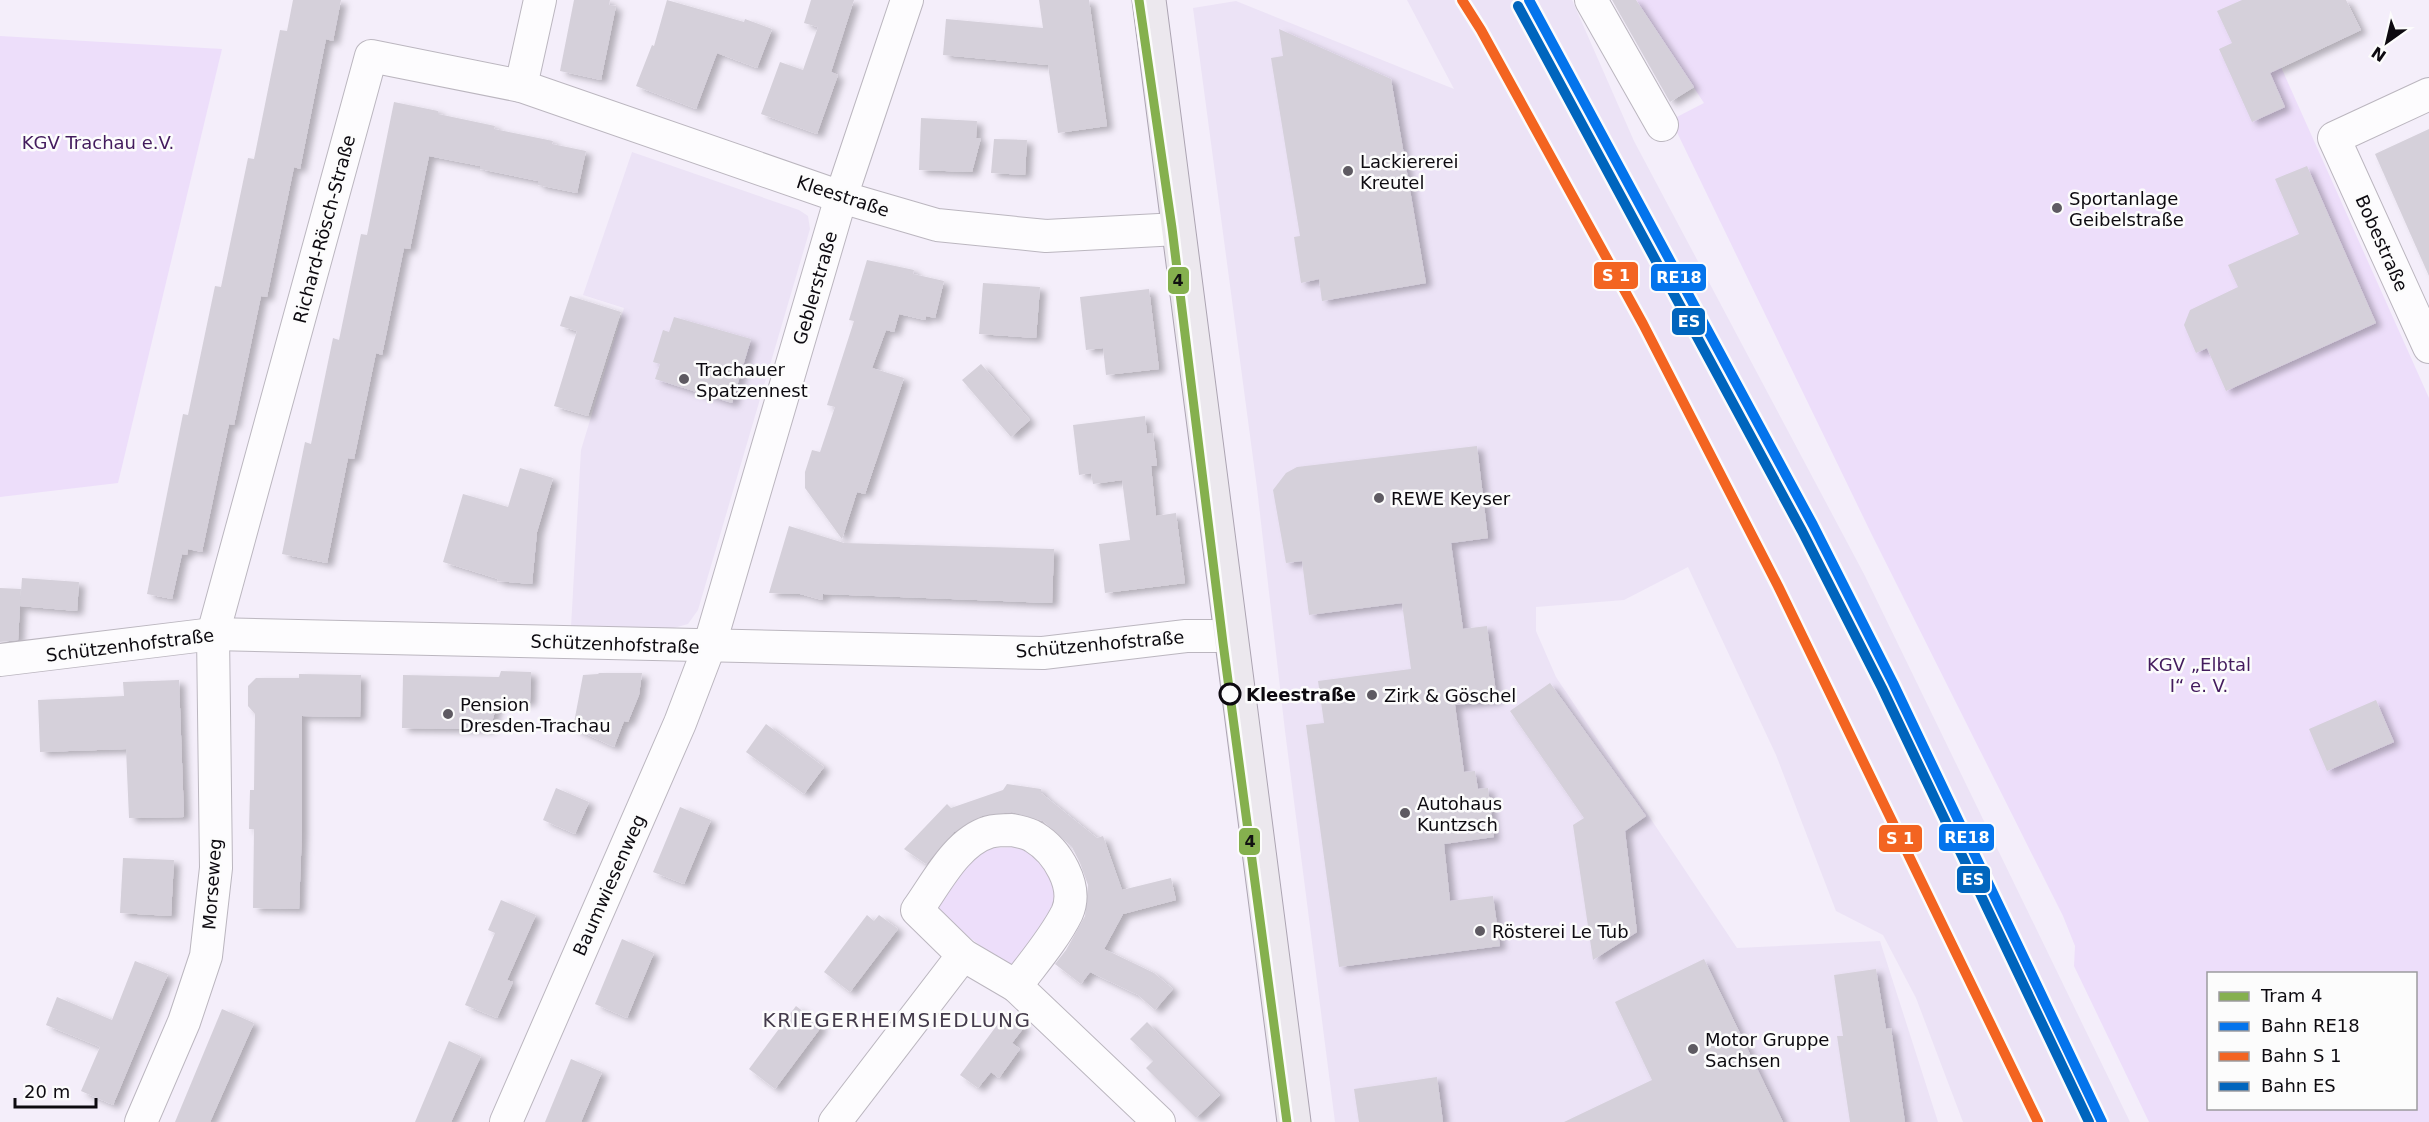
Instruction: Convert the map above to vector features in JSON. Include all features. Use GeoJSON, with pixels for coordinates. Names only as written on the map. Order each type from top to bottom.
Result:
{"type":"FeatureCollection","features":[{"type":"Feature","properties":{"kind":"main road"},"geometry":{"type":"LineString","coordinates":[[1149,0],[1294,1122]]}},
{"type":"Feature","properties":{"kind":"street"},"geometry":{"type":"LineString","coordinates":[[521,86],[540,0]]}},
{"type":"Feature","properties":{"kind":"street","name":"Geblerstraße"},"geometry":{"type":"LineString","coordinates":[[709,647],[841,197],[907,0]]}},
{"type":"Feature","properties":{"kind":"street"},"geometry":{"type":"LineString","coordinates":[[1591,0],[1662,125]]}},
{"type":"Feature","properties":{"kind":"street","name":"Richard-Rösch-Straße"},"geometry":{"type":"LineString","coordinates":[[213,633],[371,56],[521,86]]}},
{"type":"Feature","properties":{"kind":"street","name":"Kleestraße"},"geometry":{"type":"LineString","coordinates":[[521,86],[841,197],[937,225],[1046,236],[1178,229]]}},
{"type":"Feature","properties":{"kind":"street","name":"Bobestraße"},"geometry":{"type":"LineString","coordinates":[[2429,94],[2334,138],[2429,347]]}},
{"type":"Feature","properties":{"kind":"street","name":"Schützenhofstraße"},"geometry":{"type":"LineString","coordinates":[[0,660],[213,633],[709,647],[1042,653],[1186,636],[1231,636]]}},
{"type":"Feature","properties":{"kind":"street","name":"Morseweg"},"geometry":{"type":"LineString","coordinates":[[141,1122],[184,1023],[206,956],[216,868],[213,633]]}},
{"type":"Feature","properties":{"kind":"street","name":"Baumwiesenweg"},"geometry":{"type":"LineString","coordinates":[[506,1122],[680,723],[709,647]]}},
{"type":"Feature","properties":{"kind":"street"},"geometry":{"type":"LineString","coordinates":[[1016,986],[1068,911],[1070,893],[1065,873],[1057,857],[1032,836],[1012,830],[990,831],[971,840],[957,855],[917,910],[963,955],[1016,986],[1159,1122]]}},
{"type":"Feature","properties":{"kind":"street"},"geometry":{"type":"LineString","coordinates":[[835,1122],[963,955]]}},
{"type":"Feature","properties":{"kind":"shaded area"},"geometry":{"type":"Polygon","coordinates":[[[1407,0],[1572,0],[1634,141],[1865,576],[2130,1122],[1963,1122],[1916,998],[1883,935],[1836,911],[1776,755],[1688,567],[1624,600],[1536,607],[1536,631],[1556,677],[1737,948],[1880,941],[1938,1122],[1335,1122],[1285,731],[1257,488],[1193,8],[1236,1],[1454,89],[1407,0]]]}},
{"type":"Feature","properties":{"kind":"shaded area","name":"Trachauer Spatzennest"},"geometry":{"type":"Polygon","coordinates":[[[632,152],[799,210],[808,216],[810,229],[698,610],[688,624],[670,629],[571,627],[581,450],[624,308],[583,295],[632,152]]]}},
{"type":"Feature","properties":{"kind":"green space","name":"KGV „Elbtal I“ e. V."},"geometry":{"type":"Polygon","coordinates":[[[1636,0],[2251,0],[2429,398],[2429,1122],[2149,1122],[2074,966],[2075,946],[2063,916],[1871,533],[1671,120],[1704,103],[1636,0]]]}},
{"type":"Feature","properties":{"kind":"green space","name":"KGV Trachau e.V."},"geometry":{"type":"Polygon","coordinates":[[[0,36],[222,49],[118,483],[0,497],[0,36]]]}},
{"type":"Feature","properties":{"kind":"green space"},"geometry":{"type":"Polygon","coordinates":[[[1020,847],[1049,863],[1061,886],[1050,923],[1014,971],[933,910],[960,869],[990,848],[1020,847]]]}},
{"type":"Feature","properties":{"kind":"building"},"geometry":{"type":"Polygon","coordinates":[[[293,0],[341,0],[333,41],[326,39],[300,169],[294,167],[267,297],[261,296],[234,425],[229,424],[202,552],[188,549],[187,555],[182,554],[172,599],[147,594],[183,414],[188,415],[215,286],[221,287],[248,158],[254,159],[280,30],[287,31],[293,0]]]}},
{"type":"Feature","properties":{"kind":"building"},"geometry":{"type":"Polygon","coordinates":[[[574,0],[610,0],[609,5],[616,6],[601,80],[560,71],[574,0]]]}},
{"type":"Feature","properties":{"kind":"building"},"geometry":{"type":"Polygon","coordinates":[[[667,0],[744,22],[745,19],[772,29],[757,68],[717,53],[696,109],[636,86],[652,45],[654,46],[667,0]]]}},
{"type":"Feature","properties":{"kind":"building"},"geometry":{"type":"Polygon","coordinates":[[[811,0],[854,0],[831,72],[838,75],[817,134],[761,114],[780,62],[803,70],[818,27],[804,23],[811,0]]]}},
{"type":"Feature","properties":{"kind":"building"},"geometry":{"type":"Polygon","coordinates":[[[1039,0],[1089,0],[1107,126],[1058,133],[1048,65],[943,55],[946,19],[1043,28],[1039,0]]]}},
{"type":"Feature","properties":{"kind":"building"},"geometry":{"type":"Polygon","coordinates":[[[1612,0],[1636,0],[1694,87],[1670,102],[1612,0]]]}},
{"type":"Feature","properties":{"kind":"building"},"geometry":{"type":"Polygon","coordinates":[[[2242,0],[2346,0],[2361,30],[2270,73],[2285,107],[2252,122],[2219,49],[2232,43],[2217,11],[2242,0]]]}},
{"type":"Feature","properties":{"kind":"building","name":"Lackiererei Kreutel"},"geometry":{"type":"Polygon","coordinates":[[[1279,29],[1391,79],[1426,283],[1322,301],[1319,279],[1301,283],[1294,237],[1300,236],[1271,58],[1283,56],[1279,29]]]}},
{"type":"Feature","properties":{"kind":"building"},"geometry":{"type":"Polygon","coordinates":[[[394,102],[438,111],[438,114],[495,126],[494,129],[553,141],[552,144],[586,151],[577,193],[538,185],[538,181],[480,169],[480,166],[429,156],[410,249],[404,248],[382,355],[376,353],[354,459],[348,458],[327,563],[282,554],[305,442],[311,444],[333,338],[339,340],[361,234],[367,235],[394,102]]]}},
{"type":"Feature","properties":{"kind":"building"},"geometry":{"type":"Polygon","coordinates":[[[921,118],[977,121],[976,138],[981,138],[972,172],[919,170],[921,118]]]}},
{"type":"Feature","properties":{"kind":"building"},"geometry":{"type":"Polygon","coordinates":[[[2429,129],[2429,276],[2375,154],[2429,129]]]}},
{"type":"Feature","properties":{"kind":"building"},"geometry":{"type":"Polygon","coordinates":[[[994,139],[1027,140],[1025,175],[991,173],[994,139]]]}},
{"type":"Feature","properties":{"kind":"building"},"geometry":{"type":"Polygon","coordinates":[[[2307,166],[2376,323],[2226,391],[2207,348],[2196,353],[2184,325],[2190,310],[2238,287],[2228,265],[2299,234],[2275,179],[2307,166]]]}},
{"type":"Feature","properties":{"kind":"building"},"geometry":{"type":"Polygon","coordinates":[[[867,260],[914,270],[913,274],[944,281],[935,318],[926,316],[925,320],[899,314],[894,332],[886,330],[872,368],[904,378],[865,494],[857,492],[842,539],[805,488],[805,472],[812,450],[820,452],[835,407],[827,405],[854,321],[849,320],[867,260]]]}},
{"type":"Feature","properties":{"kind":"building"},"geometry":{"type":"Polygon","coordinates":[[[983,283],[1040,287],[1036,338],[979,334],[983,283]]]}},
{"type":"Feature","properties":{"kind":"building"},"geometry":{"type":"Polygon","coordinates":[[[1149,289],[1159,369],[1106,375],[1103,348],[1086,350],[1080,297],[1149,289]]]}},
{"type":"Feature","properties":{"kind":"building"},"geometry":{"type":"Polygon","coordinates":[[[570,296],[621,312],[588,416],[554,406],[577,331],[560,326],[570,296]]]}},
{"type":"Feature","properties":{"kind":"building"},"geometry":{"type":"Polygon","coordinates":[[[674,317],[751,339],[732,403],[655,379],[660,364],[653,362],[663,330],[669,332],[674,317]]]}},
{"type":"Feature","properties":{"kind":"building"},"geometry":{"type":"Polygon","coordinates":[[[981,364],[1030,420],[1011,437],[962,380],[981,364]]]}},
{"type":"Feature","properties":{"kind":"building"},"geometry":{"type":"Polygon","coordinates":[[[1145,416],[1147,434],[1153,433],[1157,466],[1151,466],[1156,516],[1176,513],[1185,583],[1105,593],[1099,544],[1130,540],[1122,480],[1093,484],[1091,473],[1079,475],[1073,425],[1145,416]]]}},
{"type":"Feature","properties":{"kind":"building"},"geometry":{"type":"Polygon","coordinates":[[[1477,446],[1488,538],[1451,543],[1463,629],[1487,626],[1497,700],[1455,705],[1464,772],[1475,771],[1478,789],[1488,788],[1494,837],[1444,844],[1450,901],[1493,896],[1500,946],[1339,967],[1306,725],[1324,723],[1318,681],[1411,669],[1402,603],[1309,615],[1302,561],[1286,563],[1273,490],[1286,473],[1297,467],[1477,446]]]}},
{"type":"Feature","properties":{"kind":"building"},"geometry":{"type":"Polygon","coordinates":[[[520,468],[553,478],[537,532],[532,584],[497,581],[498,579],[443,562],[463,494],[508,507],[520,468]]]}},
{"type":"Feature","properties":{"kind":"building"},"geometry":{"type":"Polygon","coordinates":[[[789,526],[844,543],[1054,549],[1052,603],[823,594],[822,600],[800,594],[769,593],[789,526]]]}},
{"type":"Feature","properties":{"kind":"building"},"geometry":{"type":"Polygon","coordinates":[[[22,578],[79,582],[77,611],[20,606],[22,578]]]}},
{"type":"Feature","properties":{"kind":"building"},"geometry":{"type":"Polygon","coordinates":[[[0,588],[21,589],[18,640],[0,642],[0,588]]]}},
{"type":"Feature","properties":{"kind":"building","name":"Pension Dresden-Trachau"},"geometry":{"type":"Polygon","coordinates":[[[501,671],[531,672],[530,702],[498,701],[490,729],[402,728],[403,675],[499,677],[501,671]]]}},
{"type":"Feature","properties":{"kind":"building"},"geometry":{"type":"Polygon","coordinates":[[[642,673],[639,695],[628,722],[624,721],[614,747],[573,728],[583,675],[642,673]]]}},
{"type":"Feature","properties":{"kind":"building"},"geometry":{"type":"Polygon","coordinates":[[[299,674],[361,675],[360,717],[302,716],[299,909],[253,908],[254,829],[249,829],[250,790],[254,790],[255,714],[248,706],[248,686],[256,678],[299,678],[299,674]]]}},
{"type":"Feature","properties":{"kind":"building"},"geometry":{"type":"Polygon","coordinates":[[[179,680],[184,817],[129,818],[126,749],[40,752],[38,700],[124,696],[123,682],[179,680]]]}},
{"type":"Feature","properties":{"kind":"building"},"geometry":{"type":"Polygon","coordinates":[[[1550,683],[1646,816],[1625,831],[1637,932],[1593,960],[1573,825],[1584,818],[1510,711],[1550,683]]]}},
{"type":"Feature","properties":{"kind":"building"},"geometry":{"type":"Polygon","coordinates":[[[2376,700],[2394,742],[2327,771],[2309,729],[2376,700]]]}},
{"type":"Feature","properties":{"kind":"building"},"geometry":{"type":"Polygon","coordinates":[[[766,724],[824,767],[804,794],[746,752],[766,724]]]}},
{"type":"Feature","properties":{"kind":"building"},"geometry":{"type":"Polygon","coordinates":[[[1007,784],[1041,789],[1041,793],[1097,838],[1103,836],[1122,890],[1171,878],[1176,900],[1123,914],[1104,949],[1154,973],[1173,989],[1155,1010],[1138,995],[1090,972],[1081,984],[1055,964],[1066,950],[1085,916],[1088,885],[1072,847],[1043,821],[1012,812],[982,816],[954,832],[926,864],[904,849],[947,804],[951,808],[1003,790],[1007,784]]]}},
{"type":"Feature","properties":{"kind":"building"},"geometry":{"type":"Polygon","coordinates":[[[556,788],[589,802],[575,834],[543,820],[556,788]]]}},
{"type":"Feature","properties":{"kind":"building"},"geometry":{"type":"Polygon","coordinates":[[[680,807],[711,820],[684,884],[653,872],[680,807]]]}},
{"type":"Feature","properties":{"kind":"building"},"geometry":{"type":"Polygon","coordinates":[[[123,858],[174,860],[171,916],[120,913],[123,858]]]}},
{"type":"Feature","properties":{"kind":"building"},"geometry":{"type":"Polygon","coordinates":[[[501,900],[536,915],[507,980],[513,982],[497,1018],[465,1005],[495,933],[488,930],[501,900]]]}},
{"type":"Feature","properties":{"kind":"building"},"geometry":{"type":"Polygon","coordinates":[[[867,915],[874,921],[879,915],[898,929],[850,992],[824,972],[867,915]]]}},
{"type":"Feature","properties":{"kind":"building"},"geometry":{"type":"Polygon","coordinates":[[[622,939],[654,953],[627,1018],[595,1004],[622,939]]]}},
{"type":"Feature","properties":{"kind":"building","name":"Motor Gruppe Sachsen"},"geometry":{"type":"Polygon","coordinates":[[[1704,959],[1783,1122],[1564,1122],[1652,1080],[1615,1002],[1704,959]]]}},
{"type":"Feature","properties":{"kind":"building"},"geometry":{"type":"Polygon","coordinates":[[[135,961],[168,974],[113,1105],[81,1091],[100,1047],[46,1025],[57,997],[112,1020],[135,961]]]}},
{"type":"Feature","properties":{"kind":"building"},"geometry":{"type":"Polygon","coordinates":[[[1876,969],[1886,1029],[1891,1028],[1905,1122],[1850,1122],[1837,1036],[1843,1036],[1834,975],[1876,969]]]}},
{"type":"Feature","properties":{"kind":"building"},"geometry":{"type":"Polygon","coordinates":[[[796,1006],[822,1026],[775,1089],[749,1069],[796,1006]]]}},
{"type":"Feature","properties":{"kind":"building"},"geometry":{"type":"Polygon","coordinates":[[[222,1009],[254,1023],[210,1122],[175,1122],[222,1009]]]}},
{"type":"Feature","properties":{"kind":"building"},"geometry":{"type":"Polygon","coordinates":[[[1006,1013],[1025,1026],[1012,1043],[1020,1049],[999,1078],[991,1072],[978,1088],[960,1075],[1006,1013]]]}},
{"type":"Feature","properties":{"kind":"building"},"geometry":{"type":"Polygon","coordinates":[[[1147,1022],[1220,1095],[1196,1118],[1146,1068],[1153,1061],[1130,1039],[1147,1022]]]}},
{"type":"Feature","properties":{"kind":"building"},"geometry":{"type":"Polygon","coordinates":[[[449,1041],[481,1056],[451,1122],[415,1122],[449,1041]]]}},
{"type":"Feature","properties":{"kind":"building"},"geometry":{"type":"Polygon","coordinates":[[[571,1059],[602,1072],[581,1122],[545,1122],[571,1059]]]}},
{"type":"Feature","properties":{"kind":"building"},"geometry":{"type":"Polygon","coordinates":[[[1437,1077],[1443,1122],[1359,1122],[1354,1089],[1437,1077]]]}},
{"type":"Feature","properties":{"kind":"tram line","name":"4"},"geometry":{"type":"LineString","coordinates":[[1139,0],[1172,228],[1223,643],[1287,1122]]}},
{"type":"Feature","properties":{"kind":"rail line","name":"RE18"},"geometry":{"type":"LineString","coordinates":[[1529,0],[1813,525],[1893,683],[2102,1122]]}},
{"type":"Feature","properties":{"kind":"rail line","name":"ES"},"geometry":{"type":"LineString","coordinates":[[1518,6],[1802,531],[1882,688],[2089,1122]]}},
{"type":"Feature","properties":{"kind":"transit line"},"geometry":{"type":"LineString","coordinates":[[1462,0],[1481,30],[1643,324],[1778,586],[2038,1122]]}},
{"type":"Feature","properties":{"kind":"place","name":"Lackiererei Kreutel"},"geometry":{"type":"Point","coordinates":[1348,171]}},
{"type":"Feature","properties":{"kind":"place","name":"Sportanlage Geibelstraße"},"geometry":{"type":"Point","coordinates":[2057,208]}},
{"type":"Feature","properties":{"kind":"place","name":"Trachauer Spatzennest"},"geometry":{"type":"Point","coordinates":[684,379]}},
{"type":"Feature","properties":{"kind":"place","name":"REWE Keyser"},"geometry":{"type":"Point","coordinates":[1379,498]}},
{"type":"Feature","properties":{"kind":"place","name":"Kleestraße"},"geometry":{"type":"Point","coordinates":[1230,694]}},
{"type":"Feature","properties":{"kind":"place","name":"Zirk & Göschel"},"geometry":{"type":"Point","coordinates":[1372,695]}},
{"type":"Feature","properties":{"kind":"place","name":"Pension Dresden-Trachau"},"geometry":{"type":"Point","coordinates":[448,714]}},
{"type":"Feature","properties":{"kind":"place","name":"Autohaus Kuntzsch"},"geometry":{"type":"Point","coordinates":[1405,813]}},
{"type":"Feature","properties":{"kind":"place","name":"Rösterei Le Tub"},"geometry":{"type":"Point","coordinates":[1480,931]}},
{"type":"Feature","properties":{"kind":"place","name":"Motor Gruppe Sachsen"},"geometry":{"type":"Point","coordinates":[1693,1049]}},
{"type":"Feature","properties":{"kind":"district","name":"KRIEGERHEIMSIEDLUNG"},"geometry":{"type":"Point","coordinates":[897,1020]}}]}
